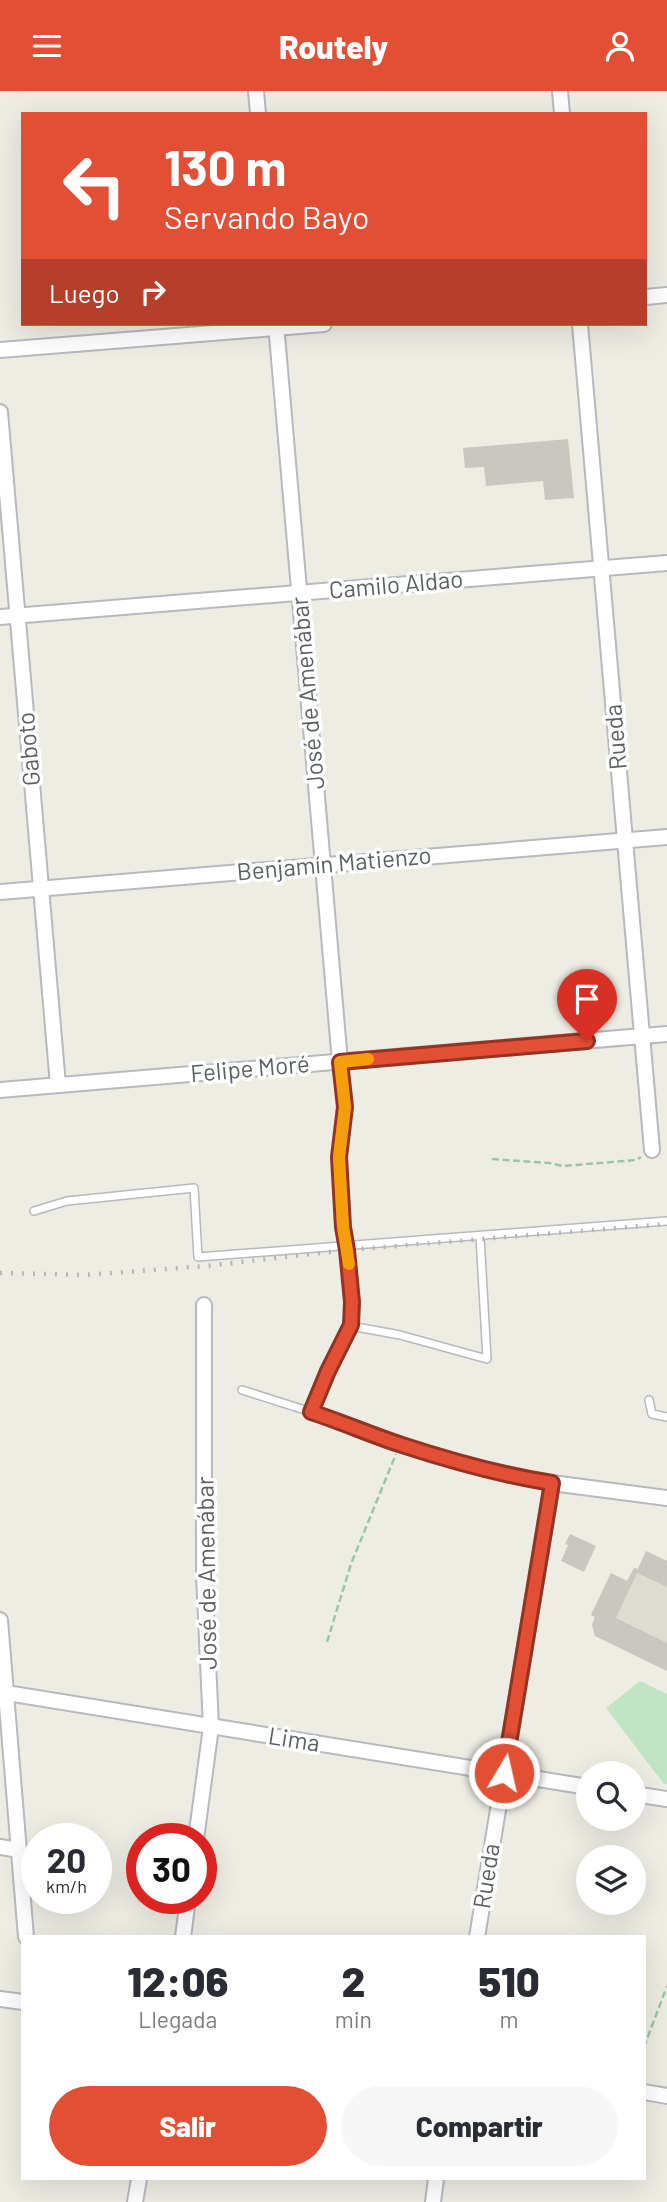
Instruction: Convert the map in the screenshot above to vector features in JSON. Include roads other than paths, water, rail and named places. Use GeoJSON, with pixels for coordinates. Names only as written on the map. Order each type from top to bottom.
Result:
{"type":"FeatureCollection","features":[{"type":"Feature","properties":{"kind":"street"},"geometry":{"type":"LineString","coordinates":[[256,91],[258,112]]}},
{"type":"Feature","properties":{"kind":"street"},"geometry":{"type":"LineString","coordinates":[[560,91],[562,112]]}},
{"type":"Feature","properties":{"kind":"street"},"geometry":{"type":"LineString","coordinates":[[647,297],[667,295]]}},
{"type":"Feature","properties":{"kind":"street"},"geometry":{"type":"LineString","coordinates":[[0,350],[276,326]]}},
{"type":"Feature","properties":{"kind":"street","name":"José de Amenábar"},"geometry":{"type":"LineString","coordinates":[[276,326],[340,1062]]}},
{"type":"Feature","properties":{"kind":"street","name":"Rueda"},"geometry":{"type":"LineString","coordinates":[[580,326],[652,1150]]}},
{"type":"Feature","properties":{"kind":"street","name":"Gaboto"},"geometry":{"type":"LineString","coordinates":[[0,412],[58,1085]]}},
{"type":"Feature","properties":{"kind":"street","name":"Camilo Aldao"},"geometry":{"type":"LineString","coordinates":[[0,617],[667,563]]}},
{"type":"Feature","properties":{"kind":"street","name":"Benjamín Matienzo"},"geometry":{"type":"LineString","coordinates":[[0,891],[667,837]]}},
{"type":"Feature","properties":{"kind":"street","name":"Felipe Moré"},"geometry":{"type":"LineString","coordinates":[[0,1090],[667,1034]]}},
{"type":"Feature","properties":{"kind":"street","name":"José de Amenábar"},"geometry":{"type":"LineString","coordinates":[[198,1823],[211,1727],[204,1575],[204,1305]]}},
{"type":"Feature","properties":{"kind":"street"},"geometry":{"type":"LineString","coordinates":[[552,1483],[667,1498]]}},
{"type":"Feature","properties":{"kind":"street","name":"Rueda"},"geometry":{"type":"LineString","coordinates":[[477,1935],[552,1483]]}},
{"type":"Feature","properties":{"kind":"street"},"geometry":{"type":"LineString","coordinates":[[0,1620],[3,1692],[26,1935]]}},
{"type":"Feature","properties":{"kind":"street","name":"Lima"},"geometry":{"type":"LineString","coordinates":[[3,1692],[576,1785]]}},
{"type":"Feature","properties":{"kind":"street"},"geometry":{"type":"LineString","coordinates":[[646,1796],[667,1799]]}},
{"type":"Feature","properties":{"kind":"street"},"geometry":{"type":"LineString","coordinates":[[0,1847],[19,1850]]}},
{"type":"Feature","properties":{"kind":"street"},"geometry":{"type":"LineString","coordinates":[[183,1935],[186,1914]]}},
{"type":"Feature","properties":{"kind":"street"},"geometry":{"type":"LineString","coordinates":[[0,1999],[21,2002]]}},
{"type":"Feature","properties":{"kind":"street"},"geometry":{"type":"LineString","coordinates":[[646,2092],[667,2095]]}},
{"type":"Feature","properties":{"kind":"street"},"geometry":{"type":"LineString","coordinates":[[135,2202],[139,2180]]}},
{"type":"Feature","properties":{"kind":"street"},"geometry":{"type":"LineString","coordinates":[[433,2202],[436,2180]]}},
{"type":"Feature","properties":{"kind":"lane"},"geometry":{"type":"LineString","coordinates":[[311,1412],[351,1325],[352,1302],[343,1227],[339,1157],[345,1107],[340,1062]]}},
{"type":"Feature","properties":{"kind":"lane"},"geometry":{"type":"LineString","coordinates":[[34,1211],[66,1201],[194,1188],[198,1257],[667,1221]]}},
{"type":"Feature","properties":{"kind":"lane"},"geometry":{"type":"LineString","coordinates":[[351,1325],[400,1335],[487,1359],[480,1236]]}},
{"type":"Feature","properties":{"kind":"lane"},"geometry":{"type":"LineString","coordinates":[[242,1390],[400,1445],[494,1473],[552,1483]]}},
{"type":"Feature","properties":{"kind":"lane"},"geometry":{"type":"LineString","coordinates":[[649,1400],[652,1414],[667,1417]]}},
{"type":"Feature","properties":{"kind":"railway"},"geometry":{"type":"LineString","coordinates":[[0,1273],[84,1275],[207,1266],[347,1250],[667,1224]]}}]}
